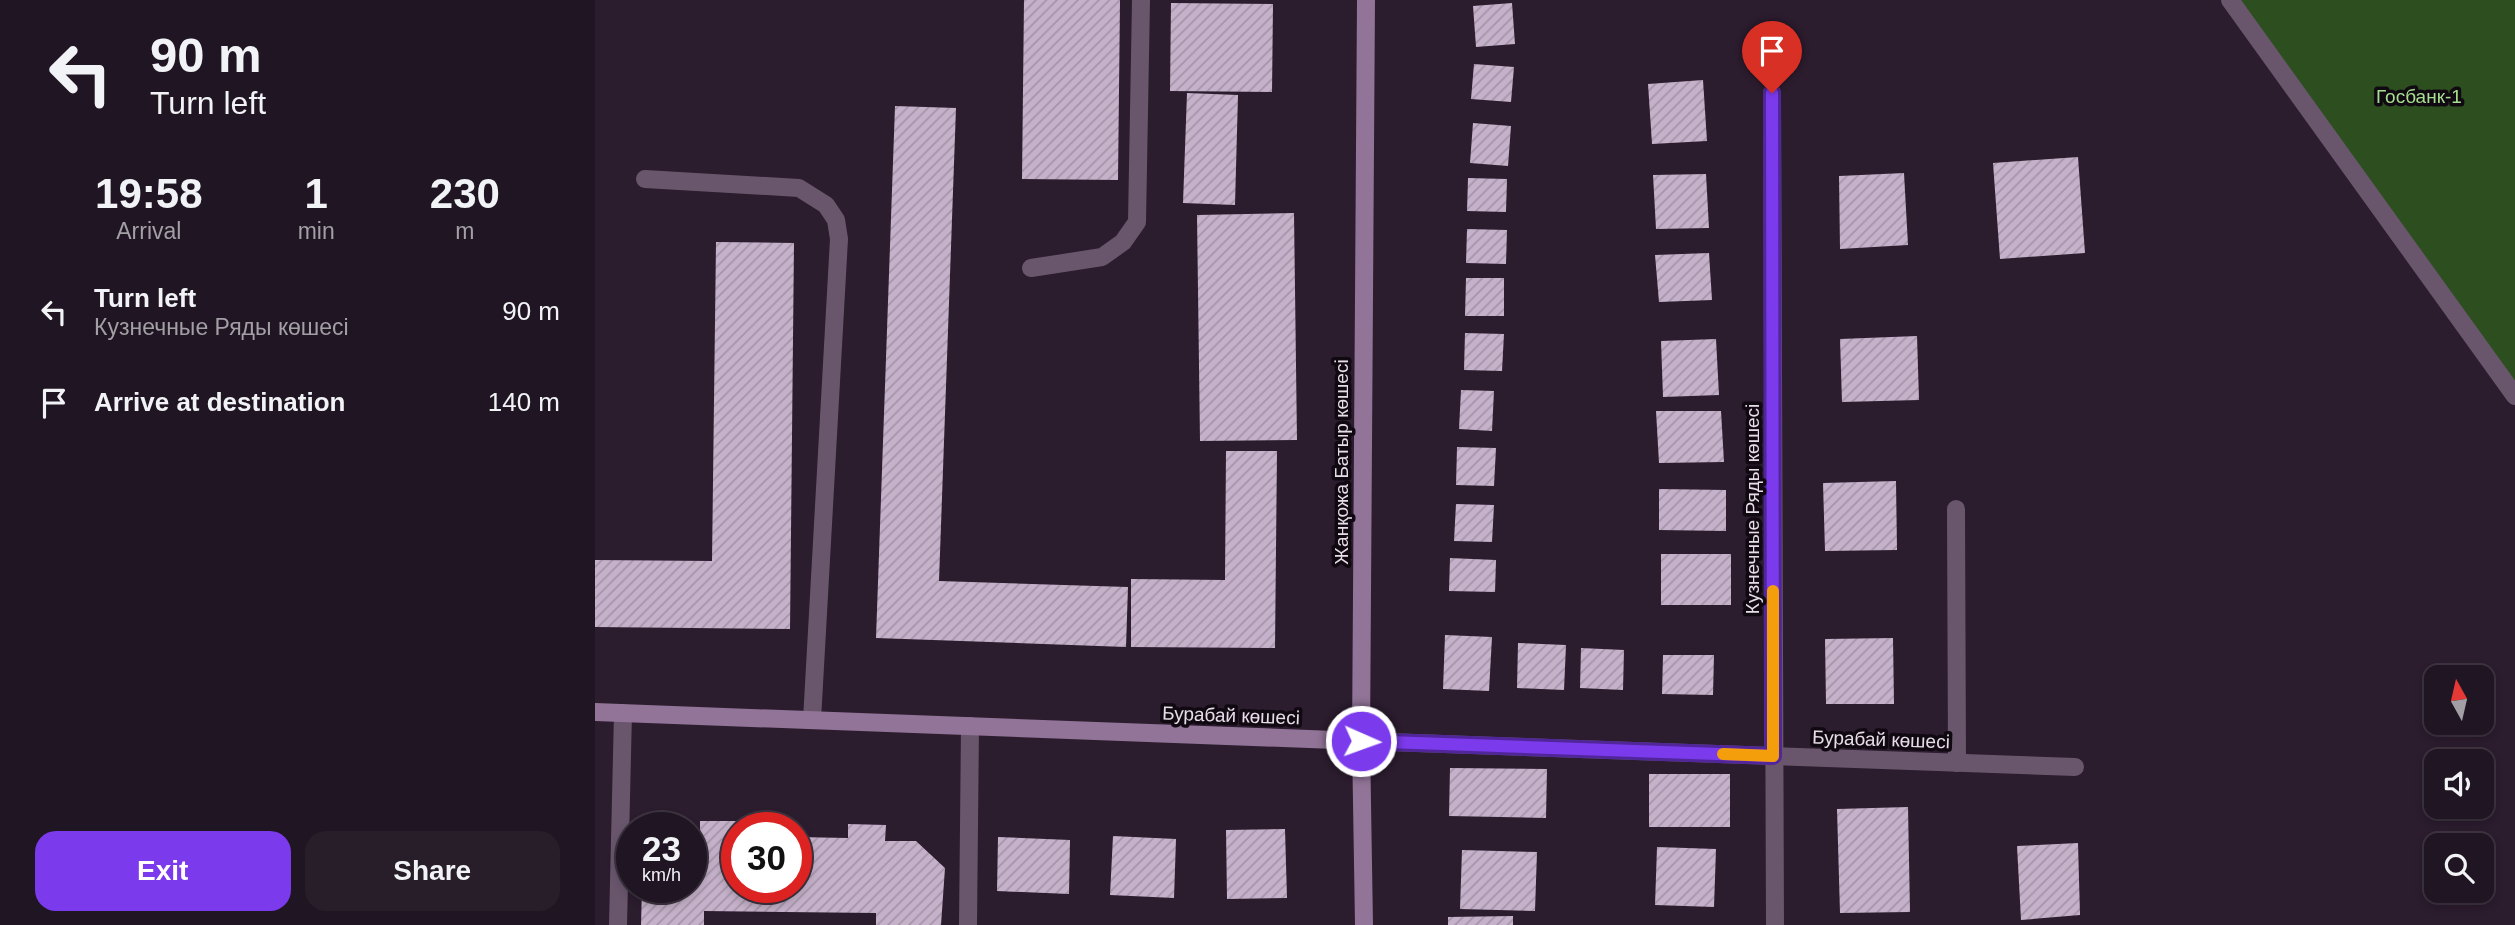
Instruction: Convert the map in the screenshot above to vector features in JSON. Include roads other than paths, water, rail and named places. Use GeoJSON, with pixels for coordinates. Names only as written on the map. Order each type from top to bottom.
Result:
{"type":"FeatureCollection","features":[{"type":"Feature","properties":{"kind":"main road","name":"Жанқожа Батыр көшесі"},"geometry":{"type":"LineString","coordinates":[[1363,925],[1361,741],[1366,0]]}},
{"type":"Feature","properties":{"kind":"main road","name":"Бурабай көшесі"},"geometry":{"type":"LineString","coordinates":[[595,712],[1361,741]]}},
{"type":"Feature","properties":{"kind":"street"},"geometry":{"type":"LineString","coordinates":[[1031,268],[1102,257],[1123,242],[1137,222],[1141,0]]}},
{"type":"Feature","properties":{"kind":"street"},"geometry":{"type":"LineString","coordinates":[[2230,0],[2515,396]]}},
{"type":"Feature","properties":{"kind":"street","name":"Кузнечные Ряды көшесі"},"geometry":{"type":"LineString","coordinates":[[1772,93],[1775,925]]}},
{"type":"Feature","properties":{"kind":"street"},"geometry":{"type":"LineString","coordinates":[[645,179],[799,188],[826,205],[835,220],[839,239],[812,720]]}},
{"type":"Feature","properties":{"kind":"street"},"geometry":{"type":"LineString","coordinates":[[1956,509],[1957,763]]}},
{"type":"Feature","properties":{"kind":"street"},"geometry":{"type":"LineString","coordinates":[[618,925],[623,713]]}},
{"type":"Feature","properties":{"kind":"street"},"geometry":{"type":"LineString","coordinates":[[968,925],[970,726]]}},
{"type":"Feature","properties":{"kind":"street","name":"Бурабай көшесі"},"geometry":{"type":"LineString","coordinates":[[1361,741],[2075,767]]}},
{"type":"Feature","properties":{"kind":"park label","name":"Госбанк-1"},"geometry":{"type":"Point","coordinates":[2419,96]}}]}
